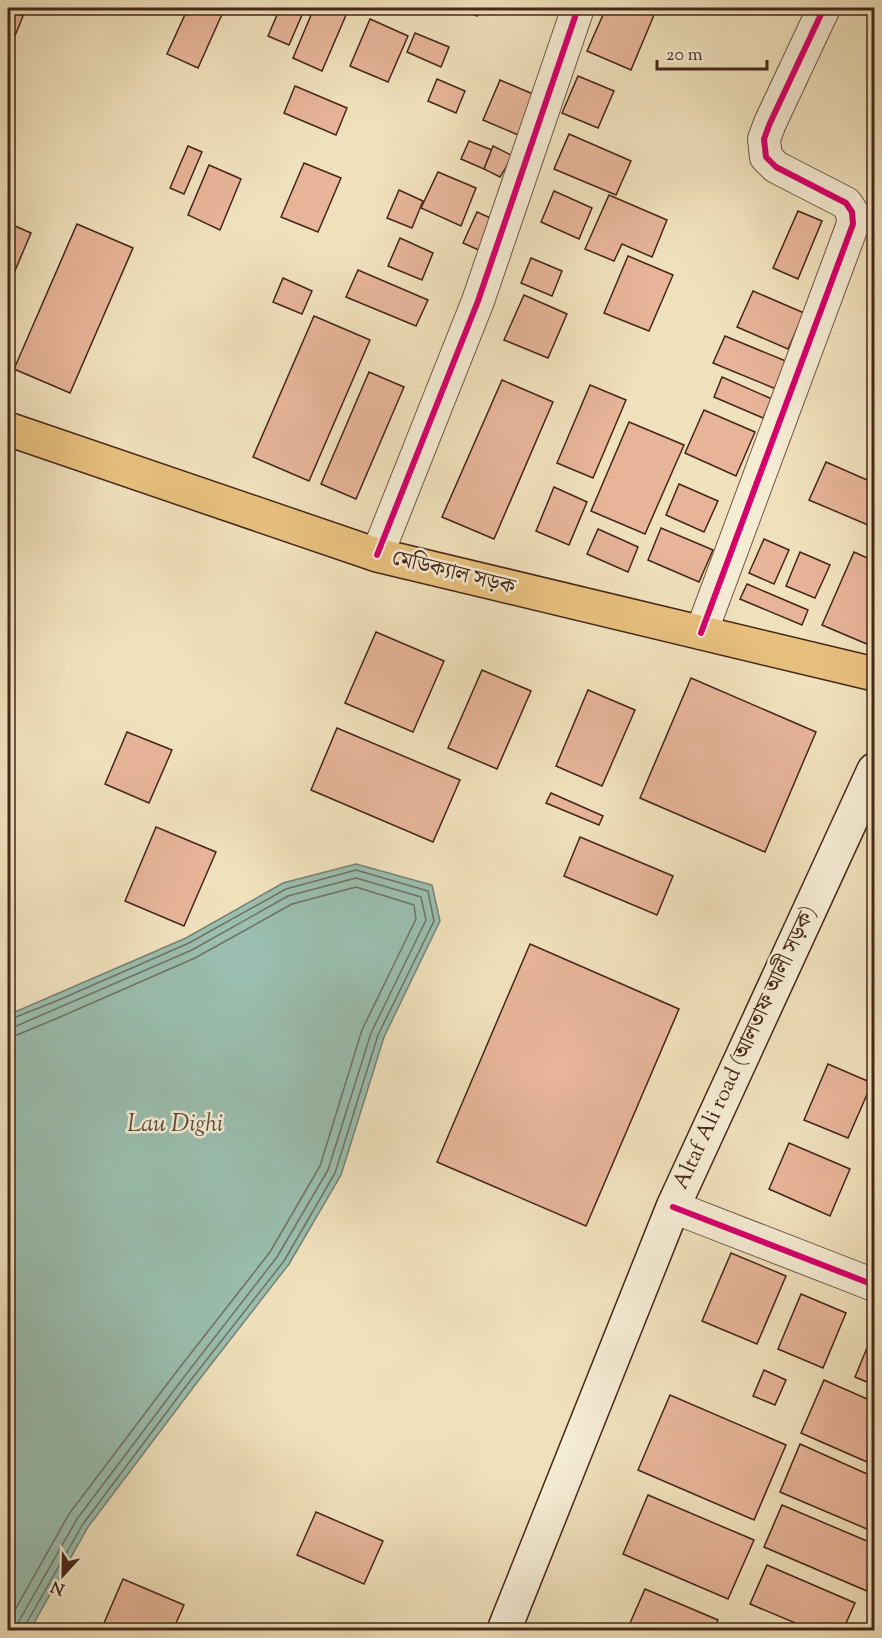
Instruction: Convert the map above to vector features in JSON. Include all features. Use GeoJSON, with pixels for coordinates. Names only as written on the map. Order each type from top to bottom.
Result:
{"type":"FeatureCollection","features":[{"type":"Feature","properties":{"kind":"main road","name":"মেডিক্যাল সড়ক"},"geometry":{"type":"LineString","coordinates":[[8,429],[377,555],[874,674]]}},
{"type":"Feature","properties":{"kind":"main road","name":"Altaf Ali road (আলতাফ আলী সড়ক)"},"geometry":{"type":"LineString","coordinates":[[504,1630],[674,1207],[874,770]]}},
{"type":"Feature","properties":{"kind":"street"},"geometry":{"type":"LineString","coordinates":[[377,555],[478,301],[578,8]]}},
{"type":"Feature","properties":{"kind":"street"},"geometry":{"type":"LineString","coordinates":[[700,633],[853,224],[852,212],[846,203],[776,168],[766,157],[764,139],[770,123],[824,8]]}},
{"type":"Feature","properties":{"kind":"street"},"geometry":{"type":"LineString","coordinates":[[674,1207],[874,1285]]}},
{"type":"Feature","properties":{"kind":"water","name":"Lau Dighi"},"geometry":{"type":"Polygon","coordinates":[[[356,864],[432,885],[440,921],[384,1037],[341,1175],[289,1264],[88,1527],[30,1630],[8,1630],[8,1015],[186,938],[283,883],[356,864]]]}},
{"type":"Feature","properties":{"kind":"building"},"geometry":{"type":"Polygon","coordinates":[[[188,8],[211,8],[223,12],[198,68],[167,54],[188,8]]]}},
{"type":"Feature","properties":{"kind":"building"},"geometry":{"type":"Polygon","coordinates":[[[280,8],[305,8],[289,45],[268,36],[280,8]]]}},
{"type":"Feature","properties":{"kind":"building"},"geometry":{"type":"Polygon","coordinates":[[[314,8],[349,8],[322,71],[293,58],[314,8]]]}},
{"type":"Feature","properties":{"kind":"building"},"geometry":{"type":"Polygon","coordinates":[[[458,8],[481,8],[477,16],[458,8]]]}},
{"type":"Feature","properties":{"kind":"building"},"geometry":{"type":"Polygon","coordinates":[[[606,8],[636,8],[654,15],[631,70],[587,51],[606,8]]]}},
{"type":"Feature","properties":{"kind":"building"},"geometry":{"type":"Polygon","coordinates":[[[8,10],[23,16],[8,53],[8,10]]]}},
{"type":"Feature","properties":{"kind":"building"},"geometry":{"type":"Polygon","coordinates":[[[370,19],[408,36],[388,82],[350,66],[370,19]]]}},
{"type":"Feature","properties":{"kind":"building"},"geometry":{"type":"Polygon","coordinates":[[[415,33],[449,47],[441,67],[407,52],[415,33]]]}},
{"type":"Feature","properties":{"kind":"building"},"geometry":{"type":"Polygon","coordinates":[[[578,76],[614,91],[598,128],[562,113],[578,76]]]}},
{"type":"Feature","properties":{"kind":"building"},"geometry":{"type":"Polygon","coordinates":[[[437,79],[465,91],[456,113],[428,101],[437,79]]]}},
{"type":"Feature","properties":{"kind":"building"},"geometry":{"type":"Polygon","coordinates":[[[500,80],[540,97],[523,137],[483,120],[500,80]]]}},
{"type":"Feature","properties":{"kind":"building"},"geometry":{"type":"Polygon","coordinates":[[[295,86],[347,108],[336,135],[284,113],[295,86]]]}},
{"type":"Feature","properties":{"kind":"building"},"geometry":{"type":"Polygon","coordinates":[[[569,134],[631,161],[616,195],[554,169],[569,134]]]}},
{"type":"Feature","properties":{"kind":"building"},"geometry":{"type":"Polygon","coordinates":[[[469,141],[492,150],[484,169],[461,159],[469,141]]]}},
{"type":"Feature","properties":{"kind":"building"},"geometry":{"type":"Polygon","coordinates":[[[188,146],[202,152],[184,194],[170,188],[188,146]]]}},
{"type":"Feature","properties":{"kind":"building"},"geometry":{"type":"Polygon","coordinates":[[[493,146],[513,156],[500,177],[484,169],[493,146]]]}},
{"type":"Feature","properties":{"kind":"building"},"geometry":{"type":"Polygon","coordinates":[[[304,163],[341,178],[318,232],[281,217],[304,163]]]}},
{"type":"Feature","properties":{"kind":"building"},"geometry":{"type":"Polygon","coordinates":[[[209,165],[241,179],[220,230],[188,215],[209,165]]]}},
{"type":"Feature","properties":{"kind":"building"},"geometry":{"type":"Polygon","coordinates":[[[438,172],[476,188],[461,226],[421,208],[438,172]]]}},
{"type":"Feature","properties":{"kind":"building"},"geometry":{"type":"Polygon","coordinates":[[[399,190],[423,201],[412,228],[387,218],[399,190]]]}},
{"type":"Feature","properties":{"kind":"building"},"geometry":{"type":"Polygon","coordinates":[[[554,191],[592,208],[579,239],[541,222],[554,191]]]}},
{"type":"Feature","properties":{"kind":"building"},"geometry":{"type":"Polygon","coordinates":[[[609,195],[667,220],[652,257],[622,244],[614,261],[585,249],[609,195]]]}},
{"type":"Feature","properties":{"kind":"building"},"geometry":{"type":"Polygon","coordinates":[[[798,211],[822,221],[798,279],[773,268],[798,211]]]}},
{"type":"Feature","properties":{"kind":"building"},"geometry":{"type":"Polygon","coordinates":[[[477,212],[495,220],[481,251],[463,243],[477,212]]]}},
{"type":"Feature","properties":{"kind":"building"},"geometry":{"type":"Polygon","coordinates":[[[8,223],[31,233],[8,287],[8,223]]]}},
{"type":"Feature","properties":{"kind":"building"},"geometry":{"type":"Polygon","coordinates":[[[77,224],[133,248],[70,393],[14,369],[77,224]]]}},
{"type":"Feature","properties":{"kind":"building"},"geometry":{"type":"Polygon","coordinates":[[[400,238],[433,253],[422,280],[388,266],[400,238]]]}},
{"type":"Feature","properties":{"kind":"building"},"geometry":{"type":"Polygon","coordinates":[[[628,256],[673,275],[649,331],[604,313],[628,256]]]}},
{"type":"Feature","properties":{"kind":"building"},"geometry":{"type":"Polygon","coordinates":[[[531,258],[562,271],[552,296],[521,283],[531,258]]]}},
{"type":"Feature","properties":{"kind":"building"},"geometry":{"type":"Polygon","coordinates":[[[358,270],[428,300],[416,326],[346,297],[358,270]]]}},
{"type":"Feature","properties":{"kind":"building"},"geometry":{"type":"Polygon","coordinates":[[[283,278],[312,291],[302,314],[273,302],[283,278]]]}},
{"type":"Feature","properties":{"kind":"building"},"geometry":{"type":"Polygon","coordinates":[[[753,291],[804,313],[788,349],[737,327],[753,291]]]}},
{"type":"Feature","properties":{"kind":"building"},"geometry":{"type":"Polygon","coordinates":[[[524,295],[567,314],[548,358],[504,340],[524,295]]]}},
{"type":"Feature","properties":{"kind":"building"},"geometry":{"type":"Polygon","coordinates":[[[314,316],[370,340],[309,481],[253,457],[314,316]]]}},
{"type":"Feature","properties":{"kind":"building"},"geometry":{"type":"Polygon","coordinates":[[[725,336],[788,362],[776,389],[713,363],[725,336]]]}},
{"type":"Feature","properties":{"kind":"building"},"geometry":{"type":"Polygon","coordinates":[[[369,372],[404,387],[356,499],[321,484],[369,372]]]}},
{"type":"Feature","properties":{"kind":"building"},"geometry":{"type":"Polygon","coordinates":[[[722,377],[772,399],[763,418],[714,397],[722,377]]]}},
{"type":"Feature","properties":{"kind":"building"},"geometry":{"type":"Polygon","coordinates":[[[502,380],[553,402],[494,539],[442,517],[502,380]]]}},
{"type":"Feature","properties":{"kind":"building"},"geometry":{"type":"Polygon","coordinates":[[[590,385],[626,400],[593,478],[557,463],[590,385]]]}},
{"type":"Feature","properties":{"kind":"building"},"geometry":{"type":"Polygon","coordinates":[[[704,410],[755,432],[736,476],[685,453],[704,410]]]}},
{"type":"Feature","properties":{"kind":"building"},"geometry":{"type":"Polygon","coordinates":[[[629,422],[684,445],[645,534],[591,511],[629,422]]]}},
{"type":"Feature","properties":{"kind":"building"},"geometry":{"type":"Polygon","coordinates":[[[826,462],[874,483],[874,511],[868,525],[809,500],[826,462]]]}},
{"type":"Feature","properties":{"kind":"building"},"geometry":{"type":"Polygon","coordinates":[[[679,484],[718,501],[704,532],[666,515],[679,484]]]}},
{"type":"Feature","properties":{"kind":"building"},"geometry":{"type":"Polygon","coordinates":[[[554,487],[587,502],[569,545],[536,531],[554,487]]]}},
{"type":"Feature","properties":{"kind":"building"},"geometry":{"type":"Polygon","coordinates":[[[661,528],[713,550],[699,582],[648,560],[661,528]]]}},
{"type":"Feature","properties":{"kind":"building"},"geometry":{"type":"Polygon","coordinates":[[[598,529],[638,547],[628,572],[587,554],[598,529]]]}},
{"type":"Feature","properties":{"kind":"building"},"geometry":{"type":"Polygon","coordinates":[[[764,539],[789,550],[774,584],[749,573],[764,539]]]}},
{"type":"Feature","properties":{"kind":"building"},"geometry":{"type":"Polygon","coordinates":[[[800,552],[830,565],[815,598],[786,586],[800,552]]]}},
{"type":"Feature","properties":{"kind":"building"},"geometry":{"type":"Polygon","coordinates":[[[854,552],[874,561],[874,647],[822,625],[854,552]]]}},
{"type":"Feature","properties":{"kind":"building"},"geometry":{"type":"Polygon","coordinates":[[[747,584],[808,610],[802,625],[740,599],[747,584]]]}},
{"type":"Feature","properties":{"kind":"building"},"geometry":{"type":"Polygon","coordinates":[[[376,632],[444,661],[413,732],[345,703],[376,632]]]}},
{"type":"Feature","properties":{"kind":"building"},"geometry":{"type":"Polygon","coordinates":[[[482,670],[531,691],[497,769],[448,748],[482,670]]]}},
{"type":"Feature","properties":{"kind":"building"},"geometry":{"type":"Polygon","coordinates":[[[691,678],[816,732],[765,852],[640,798],[691,678]]]}},
{"type":"Feature","properties":{"kind":"building"},"geometry":{"type":"Polygon","coordinates":[[[588,690],[635,710],[602,786],[556,766],[588,690]]]}},
{"type":"Feature","properties":{"kind":"building"},"geometry":{"type":"Polygon","coordinates":[[[337,728],[460,780],[433,842],[311,790],[337,728]]]}},
{"type":"Feature","properties":{"kind":"building"},"geometry":{"type":"Polygon","coordinates":[[[127,732],[172,750],[149,803],[105,784],[127,732]]]}},
{"type":"Feature","properties":{"kind":"building"},"geometry":{"type":"Polygon","coordinates":[[[551,793],[603,816],[599,825],[546,803],[551,793]]]}},
{"type":"Feature","properties":{"kind":"building"},"geometry":{"type":"Polygon","coordinates":[[[156,827],[216,852],[184,926],[125,901],[156,827]]]}},
{"type":"Feature","properties":{"kind":"building"},"geometry":{"type":"Polygon","coordinates":[[[580,837],[673,876],[657,915],[564,876],[580,837]]]}},
{"type":"Feature","properties":{"kind":"building"},"geometry":{"type":"Polygon","coordinates":[[[530,944],[679,1009],[586,1226],[437,1162],[530,944]]]}},
{"type":"Feature","properties":{"kind":"building"},"geometry":{"type":"Polygon","coordinates":[[[828,1064],[872,1083],[848,1138],[804,1120],[828,1064]]]}},
{"type":"Feature","properties":{"kind":"building"},"geometry":{"type":"Polygon","coordinates":[[[789,1143],[850,1169],[830,1216],[769,1189],[789,1143]]]}},
{"type":"Feature","properties":{"kind":"building"},"geometry":{"type":"Polygon","coordinates":[[[731,1253],[786,1276],[757,1344],[702,1321],[731,1253]]]}},
{"type":"Feature","properties":{"kind":"building"},"geometry":{"type":"Polygon","coordinates":[[[801,1294],[846,1313],[823,1368],[778,1349],[801,1294]]]}},
{"type":"Feature","properties":{"kind":"building"},"geometry":{"type":"Polygon","coordinates":[[[874,1331],[874,1385],[855,1377],[874,1331]]]}},
{"type":"Feature","properties":{"kind":"building"},"geometry":{"type":"Polygon","coordinates":[[[764,1370],[786,1380],[775,1405],[753,1396],[764,1370]]]}},
{"type":"Feature","properties":{"kind":"building"},"geometry":{"type":"Polygon","coordinates":[[[824,1380],[874,1402],[874,1465],[801,1433],[824,1380]]]}},
{"type":"Feature","properties":{"kind":"building"},"geometry":{"type":"Polygon","coordinates":[[[670,1395],[786,1445],[754,1520],[638,1470],[670,1395]]]}},
{"type":"Feature","properties":{"kind":"building"},"geometry":{"type":"Polygon","coordinates":[[[800,1444],[874,1477],[874,1532],[780,1492],[800,1444]]]}},
{"type":"Feature","properties":{"kind":"building"},"geometry":{"type":"Polygon","coordinates":[[[648,1495],[754,1540],[728,1599],[623,1554],[648,1495]]]}},
{"type":"Feature","properties":{"kind":"building"},"geometry":{"type":"Polygon","coordinates":[[[782,1505],[874,1544],[874,1594],[764,1547],[782,1505]]]}},
{"type":"Feature","properties":{"kind":"building"},"geometry":{"type":"Polygon","coordinates":[[[316,1512],[383,1541],[364,1584],[297,1555],[316,1512]]]}},
{"type":"Feature","properties":{"kind":"building"},"geometry":{"type":"Polygon","coordinates":[[[767,1565],[855,1603],[843,1630],[812,1630],[750,1604],[767,1565]]]}},
{"type":"Feature","properties":{"kind":"building"},"geometry":{"type":"Polygon","coordinates":[[[123,1579],[184,1605],[173,1630],[101,1630],[123,1579]]]}},
{"type":"Feature","properties":{"kind":"building"},"geometry":{"type":"Polygon","coordinates":[[[645,1589],[718,1620],[714,1630],[627,1630],[645,1589]]]}},
{"type":"Feature","properties":{"kind":"cycle path"},"geometry":{"type":"LineString","coordinates":[[377,555],[478,301],[578,8]]}},
{"type":"Feature","properties":{"kind":"cycle path"},"geometry":{"type":"LineString","coordinates":[[701,633],[853,224],[852,212],[846,203],[776,167],[766,157],[764,139],[770,123],[824,8]]}},
{"type":"Feature","properties":{"kind":"cycle path"},"geometry":{"type":"LineString","coordinates":[[673,1207],[874,1285]]}}]}
